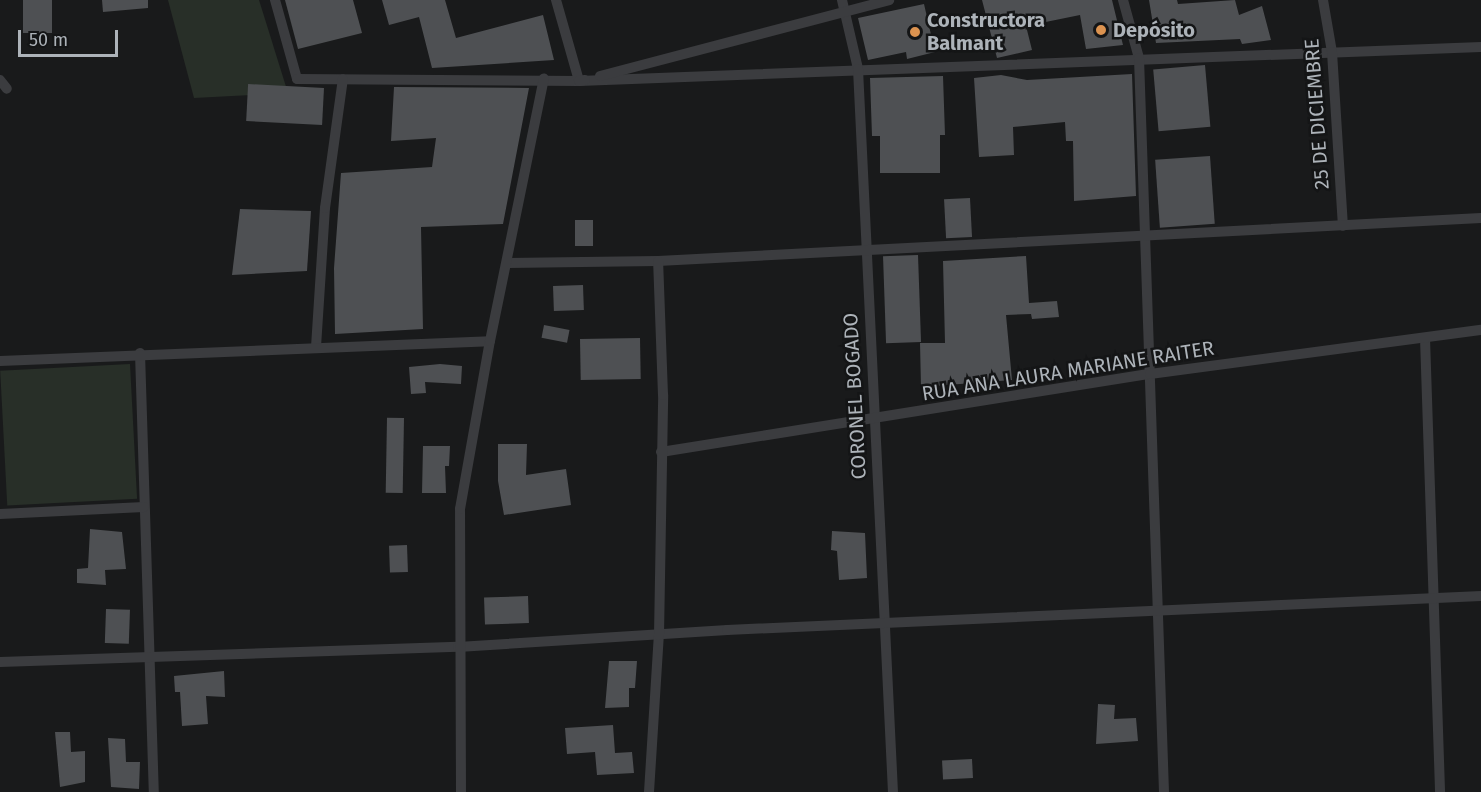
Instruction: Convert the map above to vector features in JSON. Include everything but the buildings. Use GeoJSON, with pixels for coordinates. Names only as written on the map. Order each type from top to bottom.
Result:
{"type":"FeatureCollection","features":[{"type":"Feature","properties":{"kind":"street"},"geometry":{"type":"LineString","coordinates":[[275,0],[297,79],[579,81],[1138,58],[1481,47]]}},
{"type":"Feature","properties":{"kind":"street"},"geometry":{"type":"LineString","coordinates":[[556,0],[579,81]]}},
{"type":"Feature","properties":{"kind":"street","name":"CORONEL BOGADO"},"geometry":{"type":"LineString","coordinates":[[842,0],[858,69],[865,251],[893,792]]}},
{"type":"Feature","properties":{"kind":"street"},"geometry":{"type":"LineString","coordinates":[[579,81],[889,0]]}},
{"type":"Feature","properties":{"kind":"street"},"geometry":{"type":"LineString","coordinates":[[1123,0],[1138,58],[1164,792]]}},
{"type":"Feature","properties":{"kind":"street","name":"25 DE DICIEMBRE"},"geometry":{"type":"LineString","coordinates":[[1323,0],[1332,52],[1343,226]]}},
{"type":"Feature","properties":{"kind":"street"},"geometry":{"type":"LineString","coordinates":[[316,347],[325,208],[343,79]]}},
{"type":"Feature","properties":{"kind":"street"},"geometry":{"type":"LineString","coordinates":[[0,80],[7,89]]}},
{"type":"Feature","properties":{"kind":"street"},"geometry":{"type":"LineString","coordinates":[[461,792],[458,647],[460,509],[490,341],[544,80]]}},
{"type":"Feature","properties":{"kind":"street"},"geometry":{"type":"LineString","coordinates":[[507,262],[657,261],[1481,218]]}},
{"type":"Feature","properties":{"kind":"street"},"geometry":{"type":"LineString","coordinates":[[649,792],[659,635],[663,395],[657,261]]}},
{"type":"Feature","properties":{"kind":"street","name":"RUA ANA LAURA MARIANE RAITER"},"geometry":{"type":"LineString","coordinates":[[661,452],[874,420],[1150,374],[1481,330]]}},
{"type":"Feature","properties":{"kind":"street"},"geometry":{"type":"LineString","coordinates":[[1425,338],[1436,599],[1440,792]]}},
{"type":"Feature","properties":{"kind":"street"},"geometry":{"type":"LineString","coordinates":[[0,361],[140,353],[490,341]]}},
{"type":"Feature","properties":{"kind":"street"},"geometry":{"type":"LineString","coordinates":[[140,353],[153,792]]}},
{"type":"Feature","properties":{"kind":"street"},"geometry":{"type":"LineString","coordinates":[[0,514],[144,507]]}},
{"type":"Feature","properties":{"kind":"street"},"geometry":{"type":"LineString","coordinates":[[0,662],[458,647],[884,623],[1481,596]]}},
{"type":"Feature","properties":{"kind":"shaded area"},"geometry":{"type":"Polygon","coordinates":[[[168,0],[259,0],[288,93],[194,98],[168,0]]]}},
{"type":"Feature","properties":{"kind":"shaded area"},"geometry":{"type":"Polygon","coordinates":[[[130,364],[137,499],[7,506],[0,371],[130,364]]]}},
{"type":"Feature","properties":{"kind":"place","name":"Depósito"},"geometry":{"type":"Point","coordinates":[1101,30]}},
{"type":"Feature","properties":{"kind":"place","name":"Constructora Balmant"},"geometry":{"type":"Point","coordinates":[915,32]}}]}
